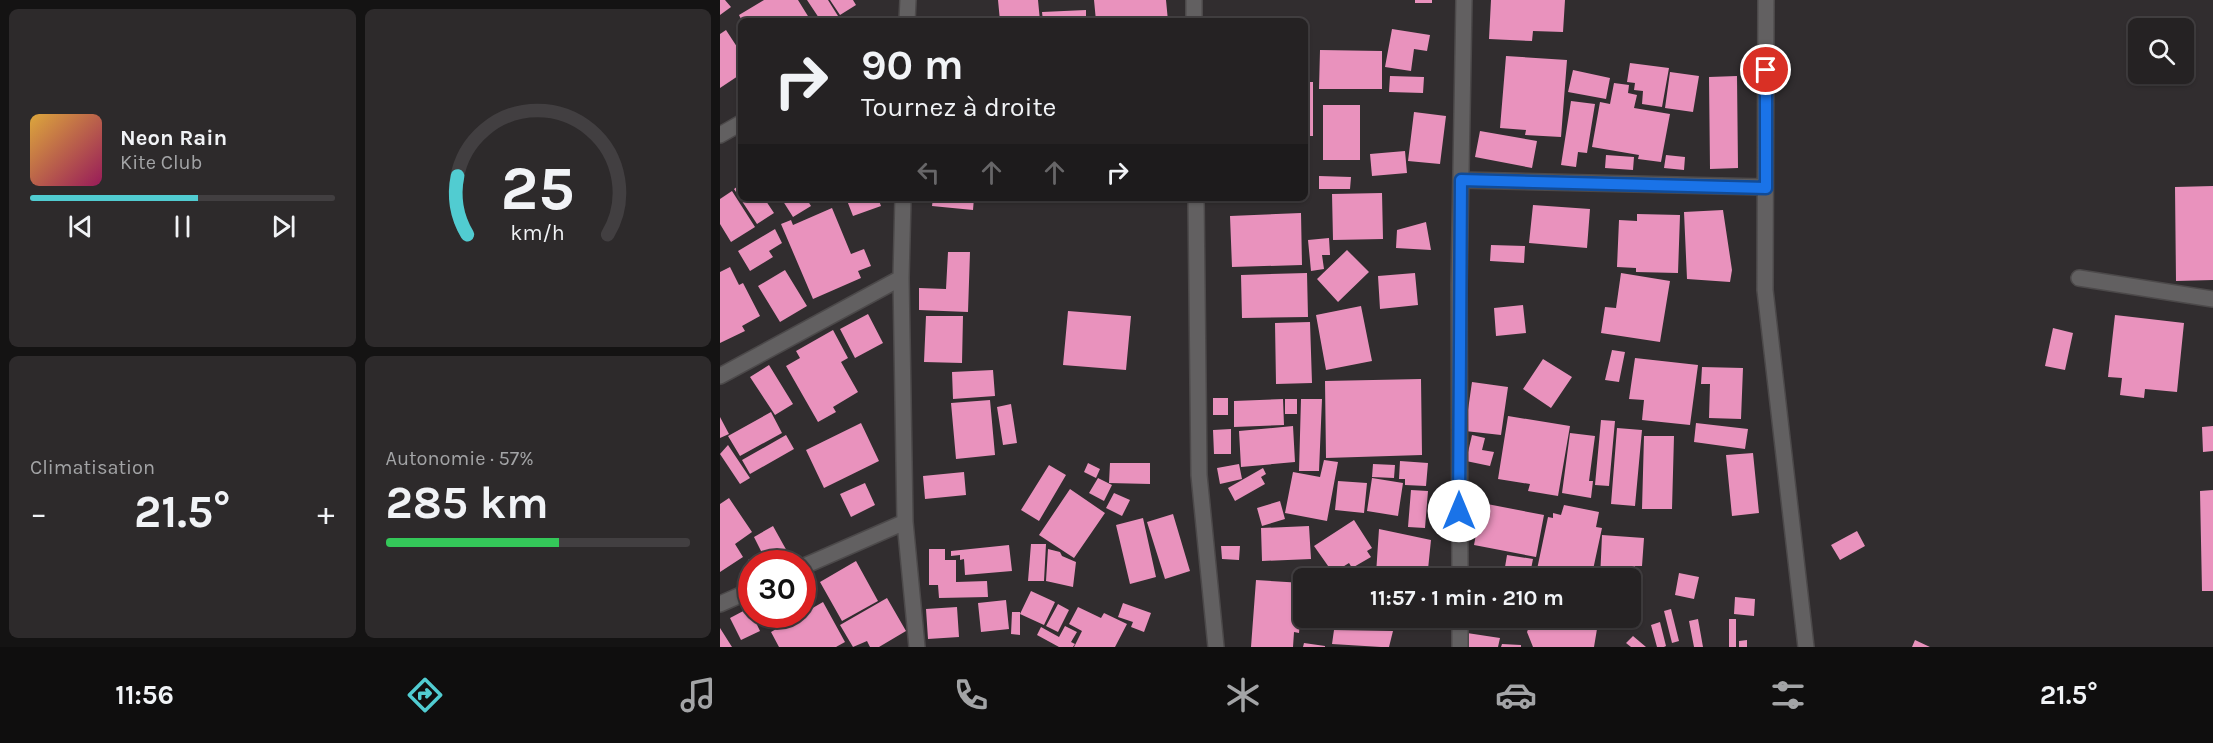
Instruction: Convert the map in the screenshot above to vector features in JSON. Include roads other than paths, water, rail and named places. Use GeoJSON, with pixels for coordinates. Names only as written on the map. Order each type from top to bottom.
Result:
{"type":"FeatureCollection","features":[{"type":"Feature","properties":{"kind":"street"},"geometry":{"type":"LineString","coordinates":[[907,18],[908,0]]}},
{"type":"Feature","properties":{"kind":"street"},"geometry":{"type":"LineString","coordinates":[[1194,0],[1194,18]]}},
{"type":"Feature","properties":{"kind":"street"},"geometry":{"type":"LineString","coordinates":[[1460,568],[1464,0]]}},
{"type":"Feature","properties":{"kind":"street"},"geometry":{"type":"LineString","coordinates":[[1766,0],[1765,290],[1806,647]]}},
{"type":"Feature","properties":{"kind":"street"},"geometry":{"type":"LineString","coordinates":[[720,135],[738,125]]}},
{"type":"Feature","properties":{"kind":"street"},"geometry":{"type":"LineString","coordinates":[[1461,180],[1766,188]]}},
{"type":"Feature","properties":{"kind":"street"},"geometry":{"type":"LineString","coordinates":[[903,201],[901,278],[904,522],[917,647]]}},
{"type":"Feature","properties":{"kind":"street"},"geometry":{"type":"LineString","coordinates":[[1196,201],[1199,475],[1216,647]]}},
{"type":"Feature","properties":{"kind":"street"},"geometry":{"type":"LineString","coordinates":[[720,376],[901,278]]}},
{"type":"Feature","properties":{"kind":"street"},"geometry":{"type":"LineString","coordinates":[[2079,278],[2213,299]]}},
{"type":"Feature","properties":{"kind":"street"},"geometry":{"type":"LineString","coordinates":[[816,561],[904,522]]}},
{"type":"Feature","properties":{"kind":"street"},"geometry":{"type":"LineString","coordinates":[[720,604],[738,596]]}},
{"type":"Feature","properties":{"kind":"street"},"geometry":{"type":"LineString","coordinates":[[1460,628],[1460,647]]}}]}
